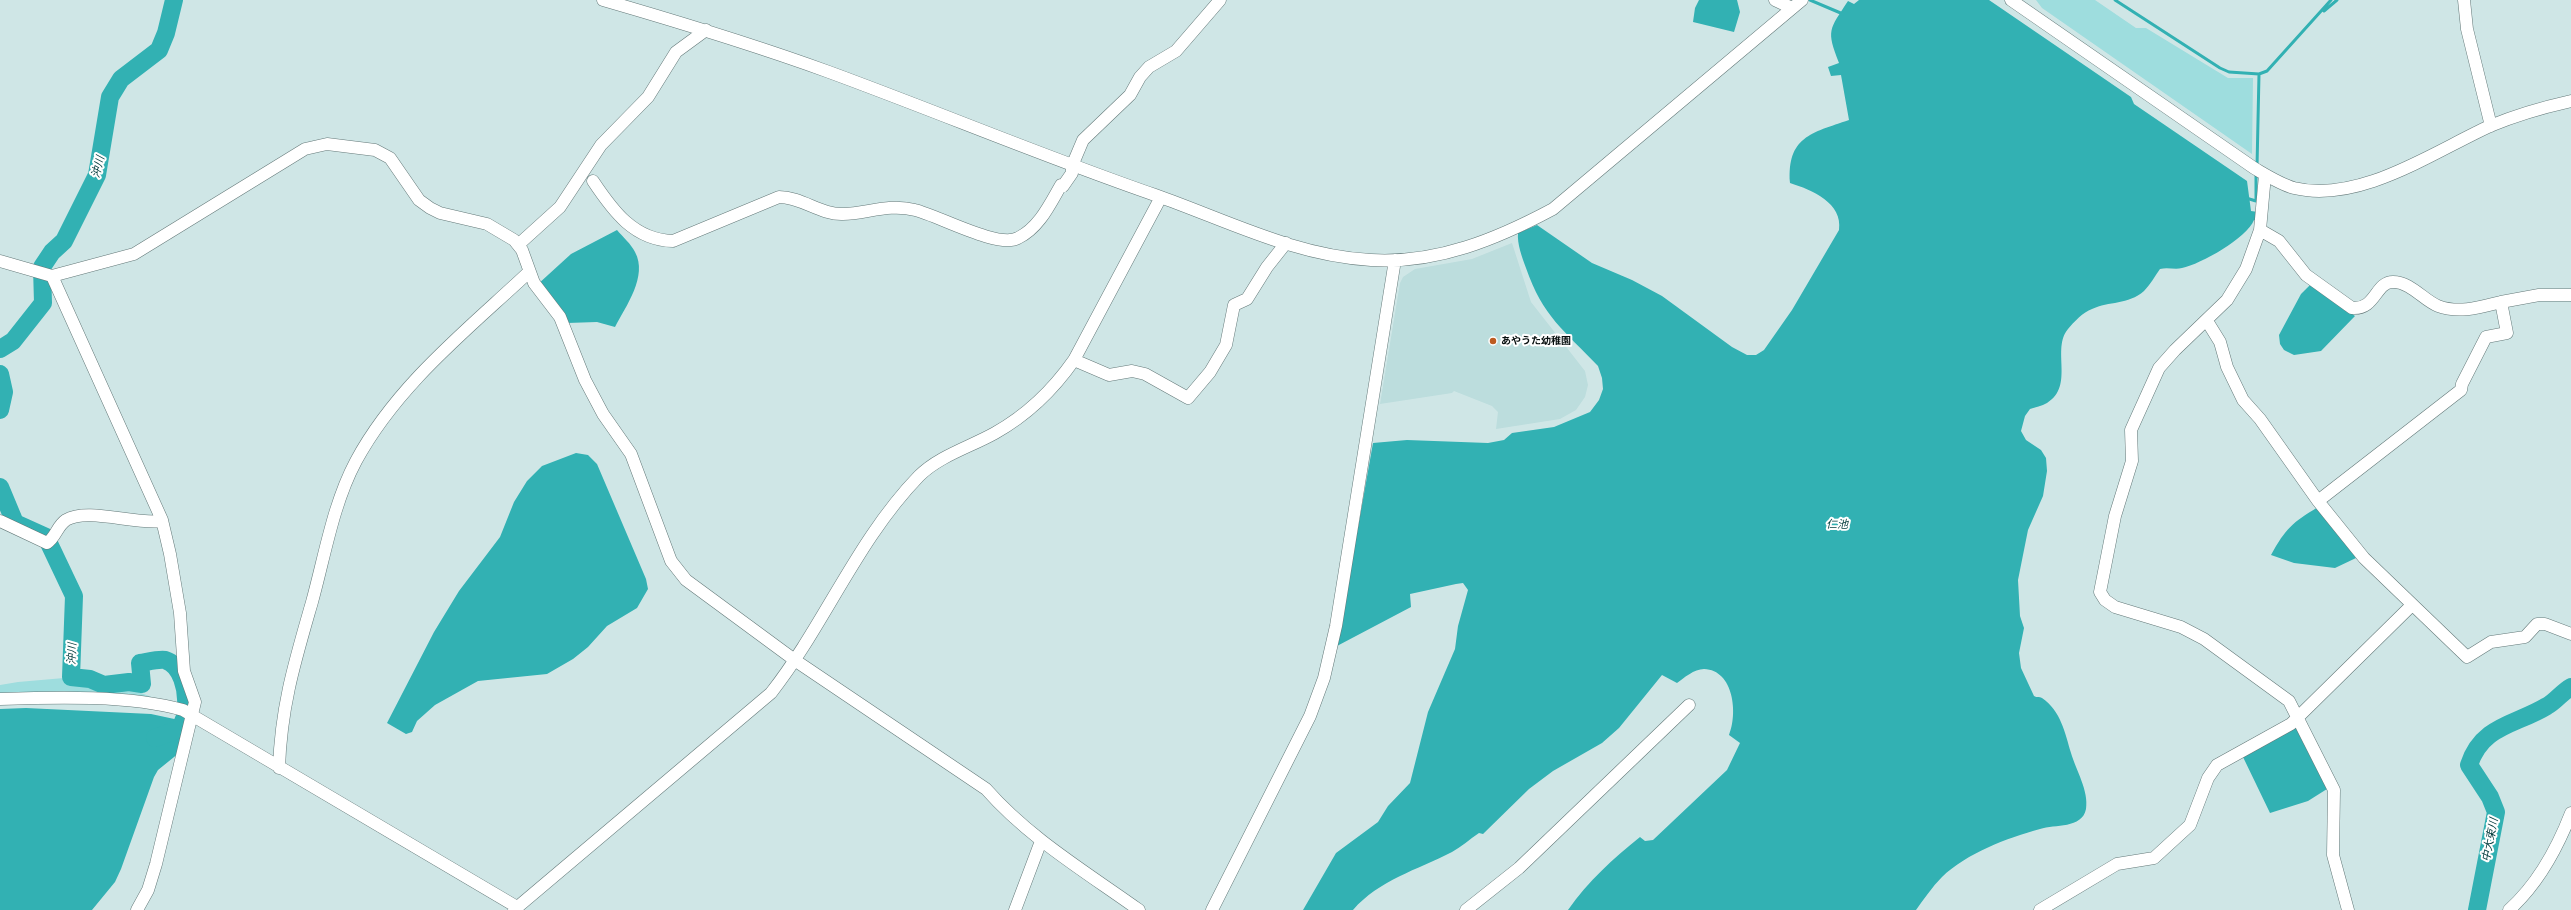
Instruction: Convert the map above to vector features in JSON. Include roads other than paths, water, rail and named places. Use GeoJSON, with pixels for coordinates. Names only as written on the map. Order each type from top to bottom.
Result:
{"type":"FeatureCollection","features":[{"type":"Feature","properties":{"kind":"street"},"geometry":{"type":"LineString","coordinates":[[603,0],[706,30],[829,72],[1072,166],[1161,197],[1286,244],[1322,254],[1395,260],[1464,248],[1506,234],[1553,209],[1797,4]]}},
{"type":"Feature","properties":{"kind":"street"},"geometry":{"type":"LineString","coordinates":[[593,181],[608,203],[634,228],[656,240],[673,241],[779,197],[792,197],[842,215],[875,208],[914,209],[997,239],[1012,240],[1019,238],[1040,220],[1062,185],[1072,173],[1072,166],[1083,140],[1130,95],[1140,77],[1149,67],[1176,50],[1220,0]]}},
{"type":"Feature","properties":{"kind":"street"},"geometry":{"type":"LineString","coordinates":[[1775,0],[1797,4]]}},
{"type":"Feature","properties":{"kind":"street"},"geometry":{"type":"LineString","coordinates":[[2011,0],[2260,171],[2295,188],[2313,190],[2364,184],[2390,174],[2491,126],[2534,110],[2571,100]]}},
{"type":"Feature","properties":{"kind":"street"},"geometry":{"type":"LineString","coordinates":[[2464,0],[2467,29],[2491,126]]}},
{"type":"Feature","properties":{"kind":"street"},"geometry":{"type":"LineString","coordinates":[[518,245],[560,207],[601,145],[648,97],[676,52],[706,30]]}},
{"type":"Feature","properties":{"kind":"street"},"geometry":{"type":"LineString","coordinates":[[0,261],[46,274],[134,254],[306,149],[327,144],[380,152],[390,158],[419,200],[430,208],[494,227],[514,240],[518,245],[534,283],[560,317],[585,380],[603,414],[631,454],[671,561],[686,580],[796,661],[986,789],[1002,807],[1041,841],[1139,910]]}},
{"type":"Feature","properties":{"kind":"street"},"geometry":{"type":"LineString","coordinates":[[2260,171],[2260,230],[2246,269],[2236,288],[2207,321],[2175,350],[2159,368],[2131,430],[2132,461],[2115,516],[2100,592],[2105,600],[2115,607],[2181,627],[2204,639],[2289,701],[2298,716],[2334,790],[2333,855],[2348,910]]}},
{"type":"Feature","properties":{"kind":"street"},"geometry":{"type":"LineString","coordinates":[[0,699],[65,699],[140,703],[174,707],[193,715],[516,909],[771,693],[796,661],[844,576],[900,497],[920,475],[940,461],[996,432],[1034,406],[1057,384],[1074,360],[1161,197]]}},
{"type":"Feature","properties":{"kind":"street"},"geometry":{"type":"LineString","coordinates":[[2260,230],[2279,241],[2306,275],[2352,308],[2361,309],[2369,304],[2381,288],[2390,282],[2400,282],[2437,306],[2451,310],[2539,295],[2571,294]]}},
{"type":"Feature","properties":{"kind":"street"},"geometry":{"type":"LineString","coordinates":[[1074,360],[1109,375],[1132,371],[1145,374],[1188,398],[1210,372],[1226,345],[1234,305],[1247,299],[1267,267],[1286,244]]}},
{"type":"Feature","properties":{"kind":"street"},"geometry":{"type":"LineString","coordinates":[[1212,910],[1310,716],[1324,678],[1336,626],[1395,260]]}},
{"type":"Feature","properties":{"kind":"street"},"geometry":{"type":"LineString","coordinates":[[279,768],[284,702],[333,520],[356,461],[409,386],[455,340],[529,272]]}},
{"type":"Feature","properties":{"kind":"street"},"geometry":{"type":"LineString","coordinates":[[46,274],[142,473],[162,522],[170,554],[177,598],[184,671],[196,702],[156,864],[148,890],[137,910]]}},
{"type":"Feature","properties":{"kind":"street"},"geometry":{"type":"LineString","coordinates":[[2318,500],[2461,390],[2462,384],[2486,337],[2507,333],[2501,302]]}},
{"type":"Feature","properties":{"kind":"street"},"geometry":{"type":"LineString","coordinates":[[2207,321],[2220,342],[2227,367],[2242,400],[2260,419],[2318,500],[2364,558],[2467,657],[2491,642],[2525,637],[2537,624],[2545,624],[2571,634]]}},
{"type":"Feature","properties":{"kind":"street"},"geometry":{"type":"LineString","coordinates":[[0,521],[49,542],[63,523],[83,515],[149,523],[162,522]]}},
{"type":"Feature","properties":{"kind":"street"},"geometry":{"type":"LineString","coordinates":[[2040,910],[2117,864],[2154,858],[2190,825],[2208,778],[2217,764],[2291,724],[2412,605]]}},
{"type":"Feature","properties":{"kind":"street"},"geometry":{"type":"LineString","coordinates":[[1466,910],[1519,868],[1689,705]]}},
{"type":"Feature","properties":{"kind":"street"},"geometry":{"type":"LineString","coordinates":[[2509,910],[2528,891],[2547,864],[2571,813]]}},
{"type":"Feature","properties":{"kind":"street"},"geometry":{"type":"LineString","coordinates":[[1015,910],[1041,841]]}},
{"type":"Feature","properties":{"kind":"water"},"geometry":{"type":"Polygon","coordinates":[[[1699,0],[1737,0],[1740,12],[1734,32],[1693,22],[1695,8],[1699,0]]]}},
{"type":"Feature","properties":{"kind":"water","name":"仁池"},"geometry":{"type":"Polygon","coordinates":[[[1859,0],[1989,0],[2131,97],[2134,104],[2247,181],[2251,211],[2258,212],[2257,220],[2254,220],[2250,227],[2242,235],[2211,256],[2190,266],[2179,269],[2160,269],[2146,289],[2132,299],[2098,307],[2085,312],[2068,329],[2063,337],[2061,347],[2060,387],[2055,396],[2047,403],[2030,409],[2025,416],[2021,431],[2026,440],[2041,450],[2046,458],[2047,471],[2043,496],[2028,530],[2018,580],[2020,616],[2024,628],[2019,653],[2021,668],[2034,696],[2041,697],[2054,709],[2064,730],[2086,795],[2086,809],[2083,815],[2074,823],[2027,833],[1988,847],[1975,854],[1952,868],[1942,877],[1931,889],[1916,910],[1568,910],[1592,880],[1620,854],[1640,837],[1645,841],[1653,840],[1727,770],[1740,743],[1729,735],[1733,716],[1731,694],[1722,677],[1714,671],[1700,669],[1689,674],[1677,683],[1662,675],[1619,728],[1602,743],[1553,771],[1529,789],[1483,834],[1479,833],[1452,852],[1387,883],[1363,900],[1353,910],[1303,910],[1336,853],[1378,822],[1388,806],[1410,783],[1428,712],[1455,649],[1458,626],[1468,590],[1463,583],[1410,594],[1411,607],[1337,646],[1373,443],[1407,440],[1488,443],[1504,440],[1512,433],[1554,427],[1590,412],[1599,400],[1603,389],[1602,378],[1598,366],[1547,311],[1533,285],[1520,250],[1518,233],[1537,225],[1592,263],[1632,280],[1662,296],[1732,347],[1747,355],[1756,355],[1764,350],[1792,310],[1839,230],[1839,221],[1836,212],[1831,205],[1816,194],[1790,183],[1790,168],[1797,146],[1804,139],[1823,129],[1849,120],[1841,75],[1831,76],[1828,67],[1839,63],[1831,37],[1833,25],[1848,1],[1854,4],[1859,0]]]}},
{"type":"Feature","properties":{"kind":"water"},"geometry":{"type":"Polygon","coordinates":[[[617,230],[635,252],[639,271],[634,291],[625,310],[615,327],[597,322],[567,323],[537,285],[571,254],[617,230]]]}},
{"type":"Feature","properties":{"kind":"water"},"geometry":{"type":"Polygon","coordinates":[[[2310,285],[2355,316],[2321,351],[2294,355],[2284,350],[2280,344],[2279,335],[2301,294],[2310,285]]]}},
{"type":"Feature","properties":{"kind":"water"},"geometry":{"type":"Polygon","coordinates":[[[576,453],[588,455],[597,464],[646,579],[648,589],[637,608],[607,626],[588,647],[573,659],[547,674],[478,681],[435,705],[417,721],[412,732],[406,734],[387,723],[434,632],[459,591],[500,537],[514,502],[527,481],[542,466],[576,453]]]}},
{"type":"Feature","properties":{"kind":"water"},"geometry":{"type":"Polygon","coordinates":[[[2318,507],[2356,558],[2335,568],[2294,563],[2271,555],[2281,538],[2290,527],[2318,507]]]}},
{"type":"Feature","properties":{"kind":"water"},"geometry":{"type":"Polygon","coordinates":[[[26,708],[151,714],[179,720],[176,733],[184,736],[179,753],[158,770],[154,777],[115,882],[92,910],[0,910],[0,709],[26,708]]]}},
{"type":"Feature","properties":{"kind":"water"},"geometry":{"type":"Polygon","coordinates":[[[2297,727],[2327,789],[2308,801],[2270,813],[2243,757],[2292,728],[2297,727]]]}},
{"type":"Feature","properties":{"kind":"waterway","name":"沖川"},"geometry":{"type":"LineString","coordinates":[[0,349],[13,341],[43,303],[42,267],[52,252],[64,241],[97,175],[110,97],[121,79],[159,50],[166,33],[174,0]]}},
{"type":"Feature","properties":{"kind":"waterway"},"geometry":{"type":"LineString","coordinates":[[1810,0],[1843,14]]}},
{"type":"Feature","properties":{"kind":"waterway"},"geometry":{"type":"LineString","coordinates":[[2115,0],[2220,68],[2229,72],[2259,74]]}},
{"type":"Feature","properties":{"kind":"waterway"},"geometry":{"type":"LineString","coordinates":[[2257,167],[2259,74],[2267,71],[2331,0]]}},
{"type":"Feature","properties":{"kind":"waterway"},"geometry":{"type":"LineString","coordinates":[[2324,11],[2337,0]]}},
{"type":"Feature","properties":{"kind":"waterway"},"geometry":{"type":"LineString","coordinates":[[2246,198],[2256,201],[2256,172]]}},
{"type":"Feature","properties":{"kind":"waterway","name":"沖川"},"geometry":{"type":"LineString","coordinates":[[0,374],[4,392],[0,410]]}},
{"type":"Feature","properties":{"kind":"waterway","name":"沖川"},"geometry":{"type":"LineString","coordinates":[[0,487],[15,523],[46,537],[74,596],[71,677],[90,679],[104,685],[129,682],[142,684],[140,663],[165,660],[176,667],[182,679],[186,693],[186,705]]}},
{"type":"Feature","properties":{"kind":"waterway","name":"中大束川"},"geometry":{"type":"LineString","coordinates":[[2477,910],[2496,812],[2490,797],[2469,765],[2482,742],[2491,734],[2547,706],[2571,687]]}},
{"type":"Feature","properties":{"kind":"waterway","name":"沖川"},"geometry":{"type":"LineString","coordinates":[[155,738],[180,729],[184,719]]}},
{"type":"Feature","properties":{"kind":"place","name":"あやうた幼稚園"},"geometry":{"type":"Point","coordinates":[1493,341]}}]}
